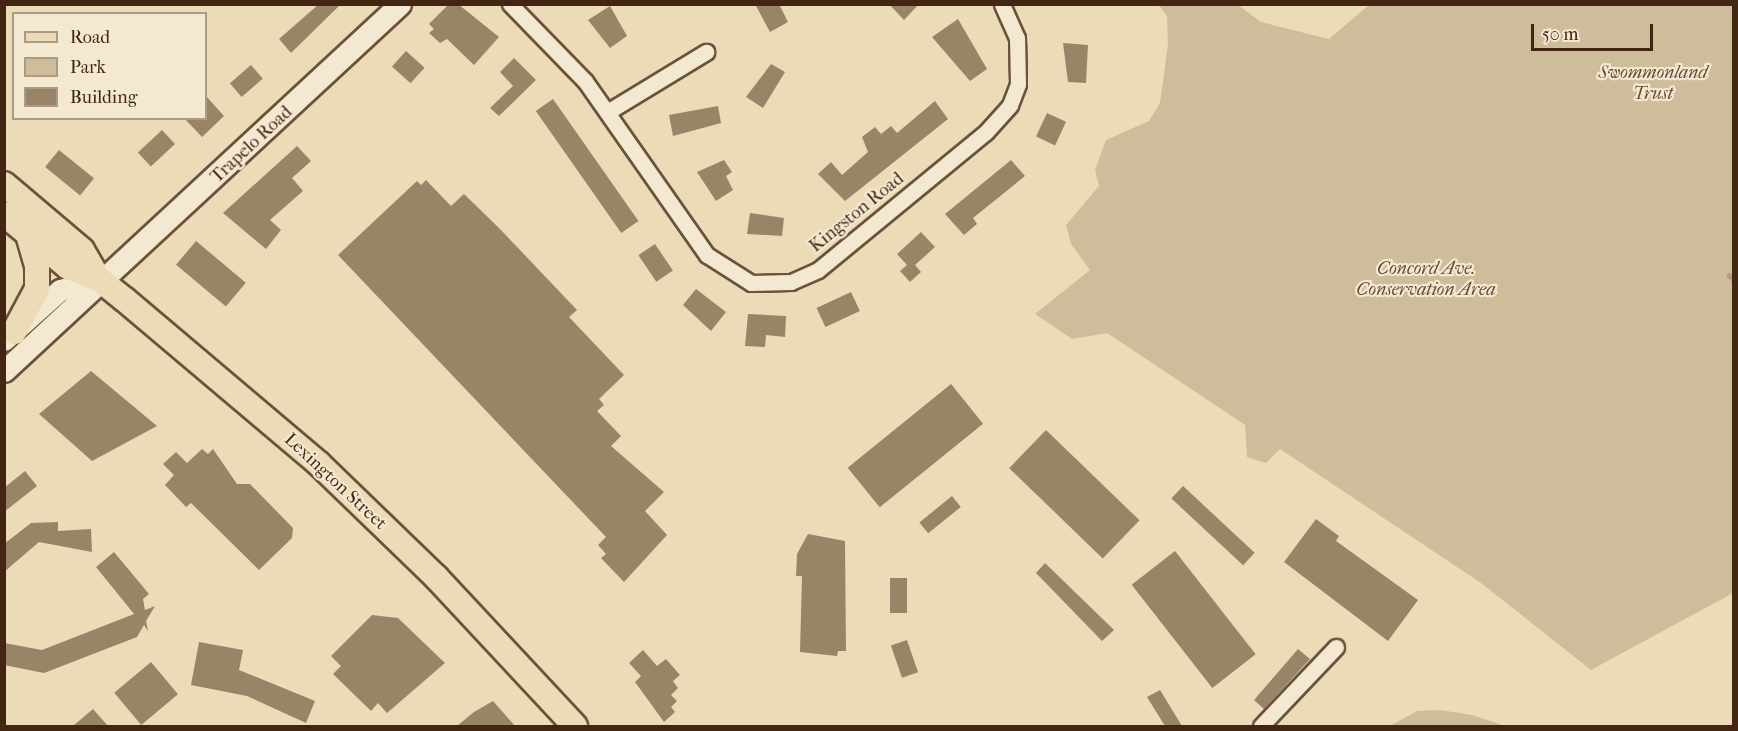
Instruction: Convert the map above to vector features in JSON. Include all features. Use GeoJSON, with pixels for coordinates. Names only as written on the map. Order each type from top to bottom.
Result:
{"type":"FeatureCollection","features":[{"type":"Feature","properties":{"kind":"main road","name":"Trapelo Road"},"geometry":{"type":"LineString","coordinates":[[4,371],[79,308],[99,279],[224,173],[400,4]]}},
{"type":"Feature","properties":{"kind":"main road","name":"Lexington Street"},"geometry":{"type":"LineString","coordinates":[[4,184],[82,250],[99,279]]}},
{"type":"Feature","properties":{"kind":"main road","name":"Lexington Street"},"geometry":{"type":"LineString","coordinates":[[4,214],[68,267],[99,279],[319,464],[575,726]]}},
{"type":"Feature","properties":{"kind":"main road"},"geometry":{"type":"LineString","coordinates":[[9,336],[37,289],[38,266],[28,235]]}},
{"type":"Feature","properties":{"kind":"main road","name":"Trapelo Road"},"geometry":{"type":"LineString","coordinates":[[9,336],[60,290],[99,279]]}},
{"type":"Feature","properties":{"kind":"street","name":"Kingston Road"},"geometry":{"type":"LineString","coordinates":[[510,4],[554,44],[609,111],[706,255],[751,283],[791,282],[818,270],[986,132],[1010,105],[1019,54],[1002,4]]}},
{"type":"Feature","properties":{"kind":"street"},"geometry":{"type":"LineString","coordinates":[[609,111],[706,52]]}},
{"type":"Feature","properties":{"kind":"street"},"geometry":{"type":"LineString","coordinates":[[1261,726],[1336,647]]}},
{"type":"Feature","properties":{"kind":"green space","name":"Concord Ave. Conservation Area"},"geometry":{"type":"Polygon","coordinates":[[[1159,5],[1238,5],[1261,22],[1329,39],[1369,5],[1733,5],[1733,593],[1591,670],[1481,583],[1280,449],[1266,463],[1247,457],[1245,425],[1107,333],[1072,339],[1035,314],[1090,270],[1071,244],[1066,225],[1099,186],[1095,170],[1106,140],[1149,121],[1160,103],[1168,44],[1167,16],[1159,5]]]}},
{"type":"Feature","properties":{"kind":"green space"},"geometry":{"type":"Polygon","coordinates":[[[1440,710],[1472,715],[1505,726],[1390,726],[1417,711],[1440,710]]]}},
{"type":"Feature","properties":{"kind":"building"},"geometry":{"type":"Polygon","coordinates":[[[319,4],[341,4],[291,53],[279,39],[319,4]]]}},
{"type":"Feature","properties":{"kind":"building"},"geometry":{"type":"Polygon","coordinates":[[[449,4],[458,4],[499,37],[474,65],[447,39],[440,43],[429,33],[434,29],[429,24],[449,4]]]}},
{"type":"Feature","properties":{"kind":"building"},"geometry":{"type":"Polygon","coordinates":[[[755,4],[779,4],[788,22],[770,32],[755,4]]]}},
{"type":"Feature","properties":{"kind":"building"},"geometry":{"type":"Polygon","coordinates":[[[889,4],[919,4],[904,20],[889,4]]]}},
{"type":"Feature","properties":{"kind":"building"},"geometry":{"type":"Polygon","coordinates":[[[610,6],[627,36],[610,48],[588,20],[610,6]]]}},
{"type":"Feature","properties":{"kind":"building"},"geometry":{"type":"Polygon","coordinates":[[[958,19],[987,69],[970,81],[932,37],[958,19]]]}},
{"type":"Feature","properties":{"kind":"building"},"geometry":{"type":"Polygon","coordinates":[[[1063,43],[1088,45],[1086,83],[1068,82],[1063,43]]]}},
{"type":"Feature","properties":{"kind":"building"},"geometry":{"type":"Polygon","coordinates":[[[406,51],[425,68],[411,83],[392,67],[406,51]]]}},
{"type":"Feature","properties":{"kind":"building"},"geometry":{"type":"Polygon","coordinates":[[[514,58],[536,80],[499,116],[490,108],[513,86],[500,72],[514,58]]]}},
{"type":"Feature","properties":{"kind":"building"},"geometry":{"type":"Polygon","coordinates":[[[771,64],[785,72],[763,108],[746,97],[771,64]]]}},
{"type":"Feature","properties":{"kind":"building"},"geometry":{"type":"Polygon","coordinates":[[[251,65],[263,79],[242,97],[230,83],[251,65]]]}},
{"type":"Feature","properties":{"kind":"building"},"geometry":{"type":"Polygon","coordinates":[[[207,97],[224,116],[202,137],[186,120],[207,120],[207,97]]]}},
{"type":"Feature","properties":{"kind":"building"},"geometry":{"type":"Polygon","coordinates":[[[553,99],[638,221],[621,233],[536,111],[553,99]]]}},
{"type":"Feature","properties":{"kind":"building"},"geometry":{"type":"Polygon","coordinates":[[[935,101],[948,119],[845,201],[818,174],[831,162],[842,175],[868,152],[862,137],[875,127],[881,134],[891,126],[897,133],[935,101]]]}},
{"type":"Feature","properties":{"kind":"building"},"geometry":{"type":"Polygon","coordinates":[[[718,106],[721,123],[673,136],[669,115],[718,106]]]}},
{"type":"Feature","properties":{"kind":"building"},"geometry":{"type":"Polygon","coordinates":[[[1047,113],[1066,122],[1055,145],[1036,137],[1047,113]]]}},
{"type":"Feature","properties":{"kind":"building"},"geometry":{"type":"Polygon","coordinates":[[[162,130],[175,144],[151,166],[138,153],[162,130]]]}},
{"type":"Feature","properties":{"kind":"building"},"geometry":{"type":"Polygon","coordinates":[[[297,146],[311,161],[292,178],[303,191],[270,220],[281,230],[266,249],[223,213],[297,146]]]}},
{"type":"Feature","properties":{"kind":"building"},"geometry":{"type":"Polygon","coordinates":[[[59,150],[94,178],[80,195],[45,167],[59,150]]]}},
{"type":"Feature","properties":{"kind":"building"},"geometry":{"type":"Polygon","coordinates":[[[724,160],[732,172],[726,176],[733,190],[716,201],[697,172],[724,160]]]}},
{"type":"Feature","properties":{"kind":"building"},"geometry":{"type":"Polygon","coordinates":[[[1011,160],[1025,176],[973,218],[977,224],[964,235],[945,214],[1011,160]]]}},
{"type":"Feature","properties":{"kind":"building"},"geometry":{"type":"Polygon","coordinates":[[[426,180],[451,206],[464,194],[500,229],[577,310],[569,317],[624,375],[599,399],[604,405],[597,411],[621,436],[611,446],[664,492],[645,511],[667,535],[624,582],[601,558],[606,554],[598,545],[606,537],[338,255],[417,181],[421,185],[426,180]]]}},
{"type":"Feature","properties":{"kind":"building"},"geometry":{"type":"Polygon","coordinates":[[[750,213],[784,218],[782,236],[747,234],[750,213]]]}},
{"type":"Feature","properties":{"kind":"building"},"geometry":{"type":"Polygon","coordinates":[[[921,232],[935,247],[915,265],[921,272],[910,282],[900,271],[907,265],[897,254],[921,232]]]}},
{"type":"Feature","properties":{"kind":"building"},"geometry":{"type":"Polygon","coordinates":[[[196,241],[246,283],[226,307],[176,265],[196,241]]]}},
{"type":"Feature","properties":{"kind":"building"},"geometry":{"type":"Polygon","coordinates":[[[655,244],[673,271],[656,282],[638,255],[655,244]]]}},
{"type":"Feature","properties":{"kind":"building"},"geometry":{"type":"Polygon","coordinates":[[[696,289],[726,312],[711,331],[683,305],[696,289]]]}},
{"type":"Feature","properties":{"kind":"building"},"geometry":{"type":"Polygon","coordinates":[[[851,292],[860,311],[825,327],[817,308],[851,292]]]}},
{"type":"Feature","properties":{"kind":"building"},"geometry":{"type":"Polygon","coordinates":[[[748,314],[786,316],[785,337],[766,335],[765,347],[745,346],[748,314]]]}},
{"type":"Feature","properties":{"kind":"building"},"geometry":{"type":"Polygon","coordinates":[[[91,371],[157,426],[92,461],[39,414],[91,371]]]}},
{"type":"Feature","properties":{"kind":"building"},"geometry":{"type":"Polygon","coordinates":[[[951,384],[983,424],[880,507],[848,468],[951,384]]]}},
{"type":"Feature","properties":{"kind":"building"},"geometry":{"type":"Polygon","coordinates":[[[1046,430],[1140,520],[1103,558],[1009,468],[1046,430]]]}},
{"type":"Feature","properties":{"kind":"building"},"geometry":{"type":"Polygon","coordinates":[[[202,449],[208,454],[213,449],[237,484],[250,484],[293,528],[292,538],[259,570],[191,503],[186,507],[165,485],[174,475],[163,464],[176,452],[187,463],[202,449]]]}},
{"type":"Feature","properties":{"kind":"building"},"geometry":{"type":"Polygon","coordinates":[[[25,471],[37,486],[4,512],[4,488],[25,471]]]}},
{"type":"Feature","properties":{"kind":"building"},"geometry":{"type":"Polygon","coordinates":[[[1183,486],[1255,553],[1243,565],[1171,498],[1183,486]]]}},
{"type":"Feature","properties":{"kind":"building"},"geometry":{"type":"Polygon","coordinates":[[[952,496],[961,507],[928,533],[919,522],[952,496]]]}},
{"type":"Feature","properties":{"kind":"building"},"geometry":{"type":"Polygon","coordinates":[[[1316,519],[1339,536],[1336,541],[1418,600],[1388,641],[1284,562],[1316,519]]]}},
{"type":"Feature","properties":{"kind":"building"},"geometry":{"type":"Polygon","coordinates":[[[58,522],[58,531],[91,529],[92,552],[39,542],[4,572],[4,544],[31,523],[58,522]]]}},
{"type":"Feature","properties":{"kind":"building"},"geometry":{"type":"Polygon","coordinates":[[[808,534],[845,541],[846,651],[838,651],[837,656],[800,652],[802,576],[796,576],[797,554],[808,534]]]}},
{"type":"Feature","properties":{"kind":"building"},"geometry":{"type":"Polygon","coordinates":[[[1175,551],[1256,654],[1212,688],[1132,585],[1175,551]]]}},
{"type":"Feature","properties":{"kind":"building"},"geometry":{"type":"Polygon","coordinates":[[[114,552],[149,594],[143,599],[145,610],[155,606],[146,621],[148,631],[144,625],[137,637],[44,673],[4,665],[4,643],[42,650],[134,614],[96,567],[114,552]]]}},
{"type":"Feature","properties":{"kind":"building"},"geometry":{"type":"Polygon","coordinates":[[[1045,563],[1114,630],[1102,641],[1036,573],[1045,563]]]}},
{"type":"Feature","properties":{"kind":"building"},"geometry":{"type":"Polygon","coordinates":[[[890,578],[907,578],[907,613],[890,613],[890,578]]]}},
{"type":"Feature","properties":{"kind":"building"},"geometry":{"type":"Polygon","coordinates":[[[372,615],[398,618],[445,663],[387,713],[378,703],[371,711],[333,674],[341,666],[331,656],[372,615]]]}},
{"type":"Feature","properties":{"kind":"building"},"geometry":{"type":"Polygon","coordinates":[[[907,640],[918,672],[902,678],[891,646],[907,640]]]}},
{"type":"Feature","properties":{"kind":"building"},"geometry":{"type":"Polygon","coordinates":[[[199,642],[243,650],[239,670],[315,701],[306,723],[247,696],[191,685],[199,642]]]}},
{"type":"Feature","properties":{"kind":"building"},"geometry":{"type":"Polygon","coordinates":[[[1298,649],[1310,659],[1264,709],[1254,700],[1298,649]]]}},
{"type":"Feature","properties":{"kind":"building"},"geometry":{"type":"Polygon","coordinates":[[[643,650],[657,666],[666,659],[680,675],[673,681],[678,688],[671,695],[677,701],[671,707],[675,712],[664,722],[635,682],[641,676],[629,663],[643,650]]]}},
{"type":"Feature","properties":{"kind":"building"},"geometry":{"type":"Polygon","coordinates":[[[151,662],[178,694],[141,725],[114,693],[151,662]]]}},
{"type":"Feature","properties":{"kind":"building"},"geometry":{"type":"Polygon","coordinates":[[[1160,690],[1182,726],[1165,726],[1147,697],[1160,690]]]}},
{"type":"Feature","properties":{"kind":"building"},"geometry":{"type":"Polygon","coordinates":[[[493,701],[515,726],[457,726],[474,712],[493,701]]]}},
{"type":"Feature","properties":{"kind":"building"},"geometry":{"type":"Polygon","coordinates":[[[93,709],[108,726],[73,726],[93,709]]]}},
{"type":"Feature","properties":{"kind":"waterway"},"geometry":{"type":"LineString","coordinates":[[1729,275],[1734,280]]}},
{"type":"Feature","properties":{"kind":"park label","name":"Swommonland Trust"},"geometry":{"type":"Point","coordinates":[1653,84]}}]}
